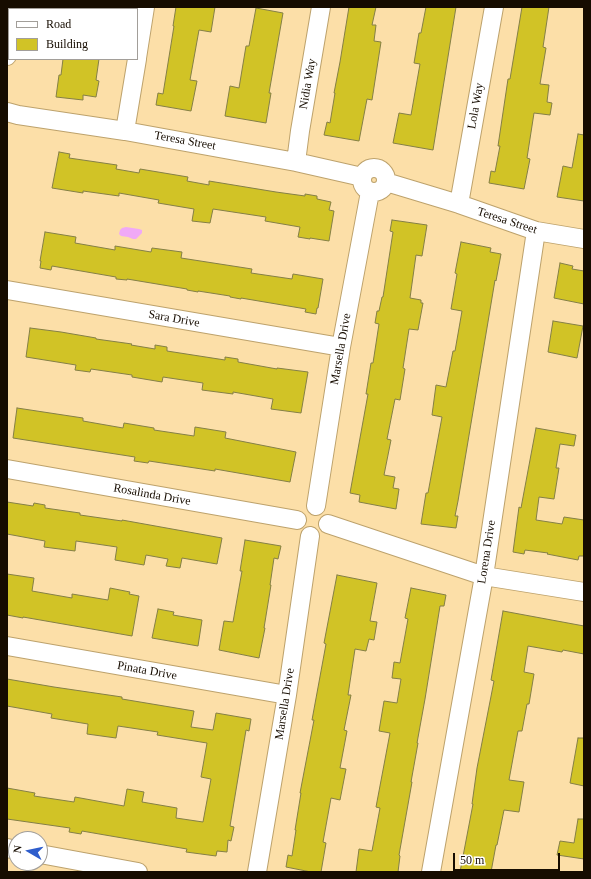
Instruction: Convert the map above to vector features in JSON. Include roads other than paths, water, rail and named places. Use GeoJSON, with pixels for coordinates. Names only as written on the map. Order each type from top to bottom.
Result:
{"type":"FeatureCollection","features":[{"type":"Feature","properties":{"kind":"street"},"geometry":{"type":"LineString","coordinates":[[138,52],[145,7]]}},
{"type":"Feature","properties":{"kind":"street","name":"Nidia Way"},"geometry":{"type":"LineString","coordinates":[[296,162],[321,7]]}},
{"type":"Feature","properties":{"kind":"street","name":"Lola Way"},"geometry":{"type":"LineString","coordinates":[[459,204],[494,7]]}},
{"type":"Feature","properties":{"kind":"street"},"geometry":{"type":"LineString","coordinates":[[125,130],[137,60]]}},
{"type":"Feature","properties":{"kind":"street","name":"Teresa Street"},"geometry":{"type":"LineString","coordinates":[[7,112],[18,115],[125,130],[296,162],[349,174],[366,185]]}},
{"type":"Feature","properties":{"kind":"street","name":"Teresa Street"},"geometry":{"type":"LineString","coordinates":[[366,185],[363,174],[371,168],[377,168],[384,173],[386,182],[459,204],[536,231],[584,239]]}},
{"type":"Feature","properties":{"kind":"street","name":"Marsella Drive"},"geometry":{"type":"LineString","coordinates":[[316,506],[366,185]]}},
{"type":"Feature","properties":{"kind":"street","name":"Lorena Drive"},"geometry":{"type":"LineString","coordinates":[[431,872],[484,576],[536,231]]}},
{"type":"Feature","properties":{"kind":"street","name":"Sara Drive"},"geometry":{"type":"LineString","coordinates":[[7,290],[341,347]]}},
{"type":"Feature","properties":{"kind":"street","name":"Rosalinda Drive"},"geometry":{"type":"LineString","coordinates":[[7,469],[297,520]]}},
{"type":"Feature","properties":{"kind":"street"},"geometry":{"type":"LineString","coordinates":[[309,506],[316,506],[326,512],[328,524],[324,531],[318,536],[310,536],[303,533],[299,528],[297,520],[303,509],[309,506]]}},
{"type":"Feature","properties":{"kind":"street"},"geometry":{"type":"LineString","coordinates":[[328,524],[484,576],[584,592]]}},
{"type":"Feature","properties":{"kind":"street","name":"Marsella Drive"},"geometry":{"type":"LineString","coordinates":[[257,872],[287,696],[310,536]]}},
{"type":"Feature","properties":{"kind":"street","name":"Pinata Drive"},"geometry":{"type":"LineString","coordinates":[[7,646],[287,696]]}},
{"type":"Feature","properties":{"kind":"street"},"geometry":{"type":"LineString","coordinates":[[48,855],[138,872]]}}]}
